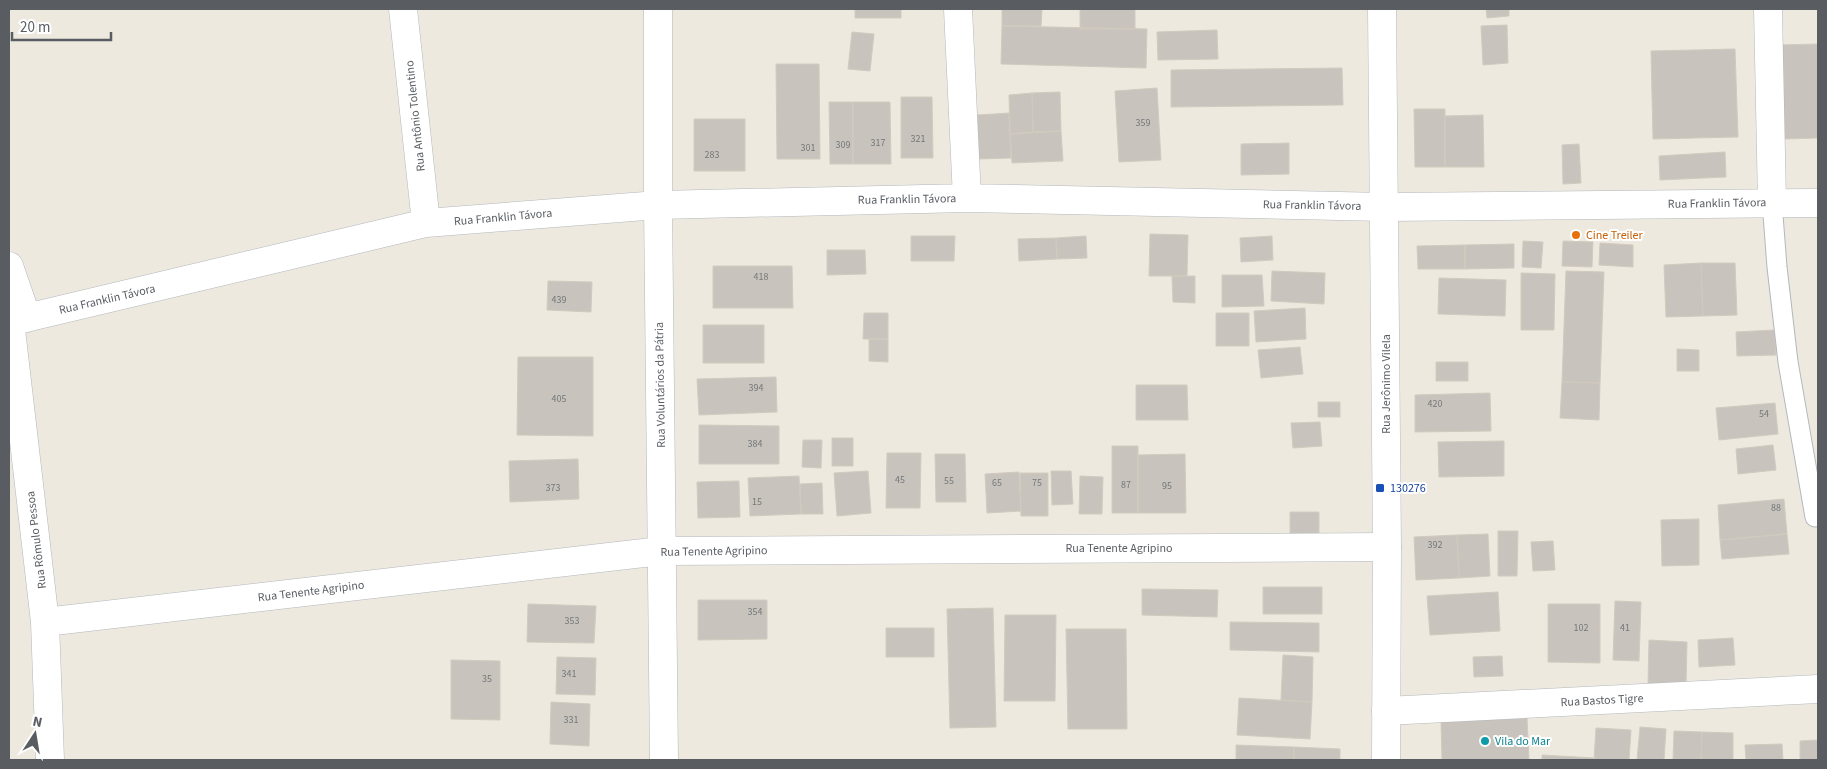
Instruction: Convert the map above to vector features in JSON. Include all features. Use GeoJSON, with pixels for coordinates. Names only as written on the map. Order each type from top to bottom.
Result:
{"type":"FeatureCollection","features":[{"type":"Feature","properties":{"kind":"street","name":"Rua Antônio Tolentino"},"geometry":{"type":"LineString","coordinates":[[403,9],[426,223]]}},
{"type":"Feature","properties":{"kind":"street","name":"Rua Voluntários da Pátria"},"geometry":{"type":"LineString","coordinates":[[658,9],[658,204],[664,760]]}},
{"type":"Feature","properties":{"kind":"street"},"geometry":{"type":"LineString","coordinates":[[958,9],[967,198]]}},
{"type":"Feature","properties":{"kind":"street","name":"Rua Jerônimo Vilela"},"geometry":{"type":"LineString","coordinates":[[1382,9],[1387,547],[1386,760]]}},
{"type":"Feature","properties":{"kind":"street"},"geometry":{"type":"LineString","coordinates":[[1768,9],[1772,202]]}},
{"type":"Feature","properties":{"kind":"street","name":"Rua Franklin Távora"},"geometry":{"type":"LineString","coordinates":[[15,321],[426,223],[658,204],[967,198],[1385,206],[1818,202]]}},
{"type":"Feature","properties":{"kind":"street","name":"Rua Rômulo Pessoa"},"geometry":{"type":"LineString","coordinates":[[9,266],[45,622],[50,760]]}},
{"type":"Feature","properties":{"kind":"street","name":"Rua Tenente Agripino"},"geometry":{"type":"LineString","coordinates":[[45,622],[661,551],[1387,547]]}},
{"type":"Feature","properties":{"kind":"street","name":"Rua Bastos Tigre"},"geometry":{"type":"LineString","coordinates":[[1386,711],[1818,689]]}},
{"type":"Feature","properties":{"kind":"lane"},"geometry":{"type":"LineString","coordinates":[[1772,202],[1788,362],[1816,517]]}},
{"type":"Feature","properties":{"kind":"building"},"geometry":{"type":"Polygon","coordinates":[[[855,9],[901,9],[901,18],[855,18],[855,9]]]}},
{"type":"Feature","properties":{"kind":"building"},"geometry":{"type":"Polygon","coordinates":[[[1002,9],[1042,9],[1041,26],[1002,26],[1002,9]]]}},
{"type":"Feature","properties":{"kind":"building"},"geometry":{"type":"Polygon","coordinates":[[[1080,9],[1135,9],[1135,29],[1080,29],[1080,9]]]}},
{"type":"Feature","properties":{"kind":"building"},"geometry":{"type":"Polygon","coordinates":[[[1486,9],[1509,9],[1509,16],[1487,18],[1486,9]]]}},
{"type":"Feature","properties":{"kind":"building"},"geometry":{"type":"Polygon","coordinates":[[[1507,25],[1508,63],[1483,65],[1481,26],[1507,25]]]}},
{"type":"Feature","properties":{"kind":"building"},"geometry":{"type":"Polygon","coordinates":[[[1002,26],[1147,29],[1146,68],[1001,64],[1002,26]]]}},
{"type":"Feature","properties":{"kind":"building"},"geometry":{"type":"Polygon","coordinates":[[[1217,30],[1218,59],[1158,60],[1157,32],[1217,30]]]}},
{"type":"Feature","properties":{"kind":"building"},"geometry":{"type":"Polygon","coordinates":[[[852,32],[874,34],[870,71],[848,69],[852,32]]]}},
{"type":"Feature","properties":{"kind":"building"},"geometry":{"type":"Polygon","coordinates":[[[1818,44],[1818,138],[1783,139],[1779,45],[1818,44]]]}},
{"type":"Feature","properties":{"kind":"building"},"geometry":{"type":"Polygon","coordinates":[[[1735,49],[1738,137],[1653,139],[1651,51],[1735,49]]]}},
{"type":"Feature","properties":{"kind":"building"},"geometry":{"type":"Polygon","coordinates":[[[776,64],[819,64],[820,159],[777,159],[776,64]]]}},
{"type":"Feature","properties":{"kind":"building"},"geometry":{"type":"Polygon","coordinates":[[[1342,68],[1343,105],[1171,107],[1171,70],[1342,68]]]}},
{"type":"Feature","properties":{"kind":"building"},"geometry":{"type":"Polygon","coordinates":[[[1157,88],[1161,160],[1119,162],[1115,91],[1157,88]]]}},
{"type":"Feature","properties":{"kind":"building"},"geometry":{"type":"Polygon","coordinates":[[[1060,92],[1061,131],[1033,132],[1032,93],[1060,92]]]}},
{"type":"Feature","properties":{"kind":"building"},"geometry":{"type":"Polygon","coordinates":[[[1032,93],[1033,132],[1010,134],[1009,95],[1032,93]]]}},
{"type":"Feature","properties":{"kind":"building"},"geometry":{"type":"Polygon","coordinates":[[[901,97],[932,97],[933,158],[901,158],[901,97]]]}},
{"type":"Feature","properties":{"kind":"building"},"geometry":{"type":"Polygon","coordinates":[[[829,102],[853,102],[853,164],[830,164],[829,102]]]}},
{"type":"Feature","properties":{"kind":"building"},"geometry":{"type":"Polygon","coordinates":[[[853,102],[890,102],[891,164],[853,164],[853,102]]]}},
{"type":"Feature","properties":{"kind":"building"},"geometry":{"type":"Polygon","coordinates":[[[1414,109],[1445,109],[1445,167],[1415,167],[1414,109]]]}},
{"type":"Feature","properties":{"kind":"building"},"geometry":{"type":"Polygon","coordinates":[[[1009,113],[1011,158],[979,159],[977,115],[1009,113]]]}},
{"type":"Feature","properties":{"kind":"building"},"geometry":{"type":"Polygon","coordinates":[[[1483,115],[1484,167],[1445,167],[1445,116],[1483,115]]]}},
{"type":"Feature","properties":{"kind":"building"},"geometry":{"type":"Polygon","coordinates":[[[694,119],[745,119],[745,171],[694,171],[694,119]]]}},
{"type":"Feature","properties":{"kind":"building"},"geometry":{"type":"Polygon","coordinates":[[[1061,131],[1063,161],[1012,163],[1010,134],[1061,131]]]}},
{"type":"Feature","properties":{"kind":"building"},"geometry":{"type":"Polygon","coordinates":[[[1289,143],[1289,174],[1241,175],[1241,144],[1289,143]]]}},
{"type":"Feature","properties":{"kind":"building"},"geometry":{"type":"Polygon","coordinates":[[[1579,144],[1581,183],[1563,184],[1562,145],[1579,144]]]}},
{"type":"Feature","properties":{"kind":"building"},"geometry":{"type":"Polygon","coordinates":[[[1725,152],[1726,177],[1660,180],[1659,156],[1725,152]]]}},
{"type":"Feature","properties":{"kind":"building"},"geometry":{"type":"Polygon","coordinates":[[[1150,234],[1188,235],[1187,276],[1149,276],[1150,234]]]}},
{"type":"Feature","properties":{"kind":"building"},"geometry":{"type":"Polygon","coordinates":[[[911,236],[955,236],[954,261],[911,261],[911,236]]]}},
{"type":"Feature","properties":{"kind":"building"},"geometry":{"type":"Polygon","coordinates":[[[1086,236],[1087,258],[1057,259],[1056,238],[1086,236]]]}},
{"type":"Feature","properties":{"kind":"building"},"geometry":{"type":"Polygon","coordinates":[[[1272,236],[1273,260],[1241,262],[1240,238],[1272,236]]]}},
{"type":"Feature","properties":{"kind":"building"},"geometry":{"type":"Polygon","coordinates":[[[1056,238],[1057,259],[1019,261],[1018,239],[1056,238]]]}},
{"type":"Feature","properties":{"kind":"building"},"geometry":{"type":"Polygon","coordinates":[[[1523,241],[1543,242],[1541,268],[1522,267],[1523,241]]]}},
{"type":"Feature","properties":{"kind":"building"},"geometry":{"type":"Polygon","coordinates":[[[1563,241],[1593,242],[1592,267],[1562,266],[1563,241]]]}},
{"type":"Feature","properties":{"kind":"building"},"geometry":{"type":"Polygon","coordinates":[[[1600,243],[1633,245],[1633,267],[1599,265],[1600,243]]]}},
{"type":"Feature","properties":{"kind":"building"},"geometry":{"type":"Polygon","coordinates":[[[1514,244],[1514,268],[1465,269],[1465,245],[1514,244]]]}},
{"type":"Feature","properties":{"kind":"building"},"geometry":{"type":"Polygon","coordinates":[[[1465,245],[1465,269],[1418,269],[1417,246],[1465,245]]]}},
{"type":"Feature","properties":{"kind":"building"},"geometry":{"type":"Polygon","coordinates":[[[827,250],[865,250],[866,274],[827,275],[827,250]]]}},
{"type":"Feature","properties":{"kind":"building"},"geometry":{"type":"Polygon","coordinates":[[[1701,263],[1703,316],[1666,317],[1664,265],[1701,263]]]}},
{"type":"Feature","properties":{"kind":"building"},"geometry":{"type":"Polygon","coordinates":[[[1701,263],[1735,263],[1737,315],[1703,316],[1701,263]]]}},
{"type":"Feature","properties":{"kind":"building"},"geometry":{"type":"Polygon","coordinates":[[[713,266],[792,266],[793,308],[713,308],[713,266]]]}},
{"type":"Feature","properties":{"kind":"building"},"geometry":{"type":"Polygon","coordinates":[[[1272,271],[1325,273],[1324,304],[1271,301],[1272,271]]]}},
{"type":"Feature","properties":{"kind":"building"},"geometry":{"type":"Polygon","coordinates":[[[1566,271],[1604,272],[1600,383],[1562,382],[1566,271]]]}},
{"type":"Feature","properties":{"kind":"building"},"geometry":{"type":"Polygon","coordinates":[[[1521,273],[1555,274],[1554,330],[1521,330],[1521,273]]]}},
{"type":"Feature","properties":{"kind":"building"},"geometry":{"type":"Polygon","coordinates":[[[1222,275],[1262,275],[1264,306],[1222,307],[1222,275]]]}},
{"type":"Feature","properties":{"kind":"building"},"geometry":{"type":"Polygon","coordinates":[[[1172,276],[1195,276],[1195,303],[1173,302],[1172,276]]]}},
{"type":"Feature","properties":{"kind":"building"},"geometry":{"type":"Polygon","coordinates":[[[1439,278],[1506,280],[1505,316],[1438,314],[1439,278]]]}},
{"type":"Feature","properties":{"kind":"building"},"geometry":{"type":"Polygon","coordinates":[[[548,281],[592,282],[591,312],[547,310],[548,281]]]}},
{"type":"Feature","properties":{"kind":"building"},"geometry":{"type":"Polygon","coordinates":[[[1305,308],[1306,339],[1256,342],[1254,311],[1305,308]]]}},
{"type":"Feature","properties":{"kind":"building"},"geometry":{"type":"Polygon","coordinates":[[[864,313],[888,313],[888,339],[863,339],[864,313]]]}},
{"type":"Feature","properties":{"kind":"building"},"geometry":{"type":"Polygon","coordinates":[[[1216,313],[1249,313],[1249,346],[1216,346],[1216,313]]]}},
{"type":"Feature","properties":{"kind":"building"},"geometry":{"type":"Polygon","coordinates":[[[703,325],[764,325],[764,363],[703,363],[703,325]]]}},
{"type":"Feature","properties":{"kind":"building"},"geometry":{"type":"Polygon","coordinates":[[[1774,330],[1776,355],[1737,356],[1736,332],[1774,330]]]}},
{"type":"Feature","properties":{"kind":"building"},"geometry":{"type":"Polygon","coordinates":[[[869,339],[888,339],[888,362],[869,361],[869,339]]]}},
{"type":"Feature","properties":{"kind":"building"},"geometry":{"type":"Polygon","coordinates":[[[1300,347],[1303,374],[1261,378],[1258,350],[1300,347]]]}},
{"type":"Feature","properties":{"kind":"building"},"geometry":{"type":"Polygon","coordinates":[[[1677,349],[1699,350],[1699,371],[1677,371],[1677,349]]]}},
{"type":"Feature","properties":{"kind":"building"},"geometry":{"type":"Polygon","coordinates":[[[518,357],[593,357],[593,436],[517,435],[518,357]]]}},
{"type":"Feature","properties":{"kind":"building"},"geometry":{"type":"Polygon","coordinates":[[[1436,362],[1468,362],[1468,381],[1436,381],[1436,362]]]}},
{"type":"Feature","properties":{"kind":"building"},"geometry":{"type":"Polygon","coordinates":[[[776,377],[777,412],[699,415],[697,379],[776,377]]]}},
{"type":"Feature","properties":{"kind":"building"},"geometry":{"type":"Polygon","coordinates":[[[1562,382],[1600,383],[1599,420],[1560,418],[1562,382]]]}},
{"type":"Feature","properties":{"kind":"building"},"geometry":{"type":"Polygon","coordinates":[[[1136,385],[1187,385],[1188,420],[1136,420],[1136,385]]]}},
{"type":"Feature","properties":{"kind":"building"},"geometry":{"type":"Polygon","coordinates":[[[1490,393],[1491,431],[1415,432],[1415,395],[1490,393]]]}},
{"type":"Feature","properties":{"kind":"building"},"geometry":{"type":"Polygon","coordinates":[[[1318,402],[1340,402],[1340,417],[1318,417],[1318,402]]]}},
{"type":"Feature","properties":{"kind":"building"},"geometry":{"type":"Polygon","coordinates":[[[1775,403],[1778,434],[1719,440],[1716,408],[1775,403]]]}},
{"type":"Feature","properties":{"kind":"building"},"geometry":{"type":"Polygon","coordinates":[[[1320,422],[1322,446],[1293,448],[1291,423],[1320,422]]]}},
{"type":"Feature","properties":{"kind":"building"},"geometry":{"type":"Polygon","coordinates":[[[699,425],[779,426],[779,464],[699,464],[699,425]]]}},
{"type":"Feature","properties":{"kind":"building"},"geometry":{"type":"Polygon","coordinates":[[[832,438],[853,438],[853,466],[832,466],[832,438]]]}},
{"type":"Feature","properties":{"kind":"building"},"geometry":{"type":"Polygon","coordinates":[[[803,440],[822,440],[821,468],[802,467],[803,440]]]}},
{"type":"Feature","properties":{"kind":"building"},"geometry":{"type":"Polygon","coordinates":[[[1504,441],[1504,476],[1439,477],[1438,442],[1504,441]]]}},
{"type":"Feature","properties":{"kind":"building"},"geometry":{"type":"Polygon","coordinates":[[[1773,445],[1776,470],[1738,474],[1736,449],[1773,445]]]}},
{"type":"Feature","properties":{"kind":"building"},"geometry":{"type":"Polygon","coordinates":[[[1112,446],[1138,446],[1138,513],[1112,513],[1112,446]]]}},
{"type":"Feature","properties":{"kind":"building"},"geometry":{"type":"Polygon","coordinates":[[[887,453],[921,453],[920,508],[886,508],[887,453]]]}},
{"type":"Feature","properties":{"kind":"building"},"geometry":{"type":"Polygon","coordinates":[[[935,454],[965,454],[966,502],[936,502],[935,454]]]}},
{"type":"Feature","properties":{"kind":"building"},"geometry":{"type":"Polygon","coordinates":[[[1185,454],[1186,513],[1138,513],[1138,455],[1185,454]]]}},
{"type":"Feature","properties":{"kind":"building"},"geometry":{"type":"Polygon","coordinates":[[[578,459],[579,499],[510,502],[509,461],[578,459]]]}},
{"type":"Feature","properties":{"kind":"building"},"geometry":{"type":"Polygon","coordinates":[[[868,471],[871,513],[837,516],[834,473],[868,471]]]}},
{"type":"Feature","properties":{"kind":"building"},"geometry":{"type":"Polygon","coordinates":[[[1051,471],[1071,471],[1073,504],[1052,505],[1051,471]]]}},
{"type":"Feature","properties":{"kind":"building"},"geometry":{"type":"Polygon","coordinates":[[[1019,472],[1021,511],[987,513],[985,474],[1019,472]]]}},
{"type":"Feature","properties":{"kind":"building"},"geometry":{"type":"Polygon","coordinates":[[[1020,473],[1048,473],[1048,516],[1021,516],[1020,473]]]}},
{"type":"Feature","properties":{"kind":"building"},"geometry":{"type":"Polygon","coordinates":[[[799,476],[801,514],[750,516],[748,478],[799,476]]]}},
{"type":"Feature","properties":{"kind":"building"},"geometry":{"type":"Polygon","coordinates":[[[1080,476],[1103,477],[1102,514],[1079,514],[1080,476]]]}},
{"type":"Feature","properties":{"kind":"building"},"geometry":{"type":"Polygon","coordinates":[[[739,481],[740,517],[698,518],[697,482],[739,481]]]}},
{"type":"Feature","properties":{"kind":"building"},"geometry":{"type":"Polygon","coordinates":[[[822,483],[823,514],[801,514],[800,484],[822,483]]]}},
{"type":"Feature","properties":{"kind":"building"},"geometry":{"type":"Polygon","coordinates":[[[1784,499],[1787,534],[1720,540],[1718,505],[1784,499]]]}},
{"type":"Feature","properties":{"kind":"building"},"geometry":{"type":"Polygon","coordinates":[[[1290,512],[1319,512],[1319,534],[1290,535],[1290,512]]]}},
{"type":"Feature","properties":{"kind":"building"},"geometry":{"type":"Polygon","coordinates":[[[1699,519],[1699,565],[1662,566],[1661,520],[1699,519]]]}},
{"type":"Feature","properties":{"kind":"building"},"geometry":{"type":"Polygon","coordinates":[[[1498,531],[1518,531],[1517,576],[1498,576],[1498,531]]]}},
{"type":"Feature","properties":{"kind":"building"},"geometry":{"type":"Polygon","coordinates":[[[1488,534],[1490,576],[1459,578],[1457,535],[1488,534]]]}},
{"type":"Feature","properties":{"kind":"building"},"geometry":{"type":"Polygon","coordinates":[[[1787,534],[1789,554],[1722,559],[1720,540],[1787,534]]]}},
{"type":"Feature","properties":{"kind":"building"},"geometry":{"type":"Polygon","coordinates":[[[1457,535],[1459,578],[1416,580],[1414,537],[1457,535]]]}},
{"type":"Feature","properties":{"kind":"building"},"geometry":{"type":"Polygon","coordinates":[[[1553,541],[1555,570],[1533,571],[1531,542],[1553,541]]]}},
{"type":"Feature","properties":{"kind":"building"},"geometry":{"type":"Polygon","coordinates":[[[1263,587],[1322,587],[1322,614],[1263,614],[1263,587]]]}},
{"type":"Feature","properties":{"kind":"building"},"geometry":{"type":"Polygon","coordinates":[[[1142,589],[1218,590],[1217,617],[1142,615],[1142,589]]]}},
{"type":"Feature","properties":{"kind":"building"},"geometry":{"type":"Polygon","coordinates":[[[1498,592],[1500,631],[1430,635],[1427,596],[1498,592]]]}},
{"type":"Feature","properties":{"kind":"building"},"geometry":{"type":"Polygon","coordinates":[[[698,600],[767,600],[767,639],[698,640],[698,600]]]}},
{"type":"Feature","properties":{"kind":"building"},"geometry":{"type":"Polygon","coordinates":[[[1615,601],[1641,602],[1639,661],[1613,660],[1615,601]]]}},
{"type":"Feature","properties":{"kind":"building"},"geometry":{"type":"Polygon","coordinates":[[[528,604],[596,606],[594,643],[527,642],[528,604]]]}},
{"type":"Feature","properties":{"kind":"building"},"geometry":{"type":"Polygon","coordinates":[[[1548,604],[1600,604],[1600,663],[1548,662],[1548,604]]]}},
{"type":"Feature","properties":{"kind":"building"},"geometry":{"type":"Polygon","coordinates":[[[993,608],[996,727],[950,728],[947,609],[993,608]]]}},
{"type":"Feature","properties":{"kind":"building"},"geometry":{"type":"Polygon","coordinates":[[[1005,615],[1056,615],[1055,701],[1004,701],[1005,615]]]}},
{"type":"Feature","properties":{"kind":"building"},"geometry":{"type":"Polygon","coordinates":[[[1230,622],[1319,623],[1319,652],[1230,650],[1230,622]]]}},
{"type":"Feature","properties":{"kind":"building"},"geometry":{"type":"Polygon","coordinates":[[[886,628],[934,628],[934,657],[886,657],[886,628]]]}},
{"type":"Feature","properties":{"kind":"building"},"geometry":{"type":"Polygon","coordinates":[[[1066,629],[1126,629],[1127,729],[1068,729],[1066,629]]]}},
{"type":"Feature","properties":{"kind":"building"},"geometry":{"type":"Polygon","coordinates":[[[1733,638],[1735,665],[1699,667],[1698,640],[1733,638]]]}},
{"type":"Feature","properties":{"kind":"building"},"geometry":{"type":"Polygon","coordinates":[[[1649,640],[1687,642],[1686,686],[1648,685],[1649,640]]]}},
{"type":"Feature","properties":{"kind":"building"},"geometry":{"type":"Polygon","coordinates":[[[1283,655],[1313,657],[1312,702],[1281,700],[1283,655]]]}},
{"type":"Feature","properties":{"kind":"building"},"geometry":{"type":"Polygon","coordinates":[[[1502,656],[1503,676],[1474,677],[1473,657],[1502,656]]]}},
{"type":"Feature","properties":{"kind":"building"},"geometry":{"type":"Polygon","coordinates":[[[557,657],[596,658],[595,695],[556,694],[557,657]]]}},
{"type":"Feature","properties":{"kind":"building"},"geometry":{"type":"Polygon","coordinates":[[[451,660],[500,661],[500,720],[451,719],[451,660]]]}},
{"type":"Feature","properties":{"kind":"building"},"geometry":{"type":"Polygon","coordinates":[[[1239,698],[1312,702],[1310,739],[1237,735],[1239,698]]]}},
{"type":"Feature","properties":{"kind":"building"},"geometry":{"type":"Polygon","coordinates":[[[551,702],[590,704],[589,746],[550,744],[551,702]]]}},
{"type":"Feature","properties":{"kind":"building","name":"Vila do Mar"},"geometry":{"type":"Polygon","coordinates":[[[1527,718],[1529,760],[1442,760],[1441,721],[1527,718]]]}},
{"type":"Feature","properties":{"kind":"building"},"geometry":{"type":"Polygon","coordinates":[[[1640,727],[1666,729],[1664,760],[1637,760],[1640,727]]]}},
{"type":"Feature","properties":{"kind":"building"},"geometry":{"type":"Polygon","coordinates":[[[1596,728],[1631,730],[1629,760],[1594,760],[1596,728]]]}},
{"type":"Feature","properties":{"kind":"building"},"geometry":{"type":"Polygon","coordinates":[[[1674,731],[1702,732],[1701,760],[1673,760],[1674,731]]]}},
{"type":"Feature","properties":{"kind":"building"},"geometry":{"type":"Polygon","coordinates":[[[1702,732],[1733,733],[1733,760],[1701,760],[1702,732]]]}},
{"type":"Feature","properties":{"kind":"building"},"geometry":{"type":"Polygon","coordinates":[[[1818,740],[1818,760],[1800,760],[1800,741],[1818,740]]]}},
{"type":"Feature","properties":{"kind":"building"},"geometry":{"type":"Polygon","coordinates":[[[1782,744],[1783,760],[1746,760],[1745,745],[1782,744]]]}},
{"type":"Feature","properties":{"kind":"building"},"geometry":{"type":"Polygon","coordinates":[[[1236,745],[1294,747],[1294,760],[1236,760],[1236,745]]]}},
{"type":"Feature","properties":{"kind":"building"},"geometry":{"type":"Polygon","coordinates":[[[1294,747],[1340,749],[1340,760],[1294,760],[1294,747]]]}},
{"type":"Feature","properties":{"kind":"building"},"geometry":{"type":"Polygon","coordinates":[[[1542,755],[1594,758],[1594,760],[1542,760],[1542,755]]]}},
{"type":"Feature","properties":{"kind":"place","name":"Cine Treiler"},"geometry":{"type":"Point","coordinates":[1576,235]}},
{"type":"Feature","properties":{"kind":"place","name":"130276"},"geometry":{"type":"Point","coordinates":[1380,488]}},
{"type":"Feature","properties":{"kind":"place","name":"Vila do Mar"},"geometry":{"type":"Point","coordinates":[1485,741]}}]}
